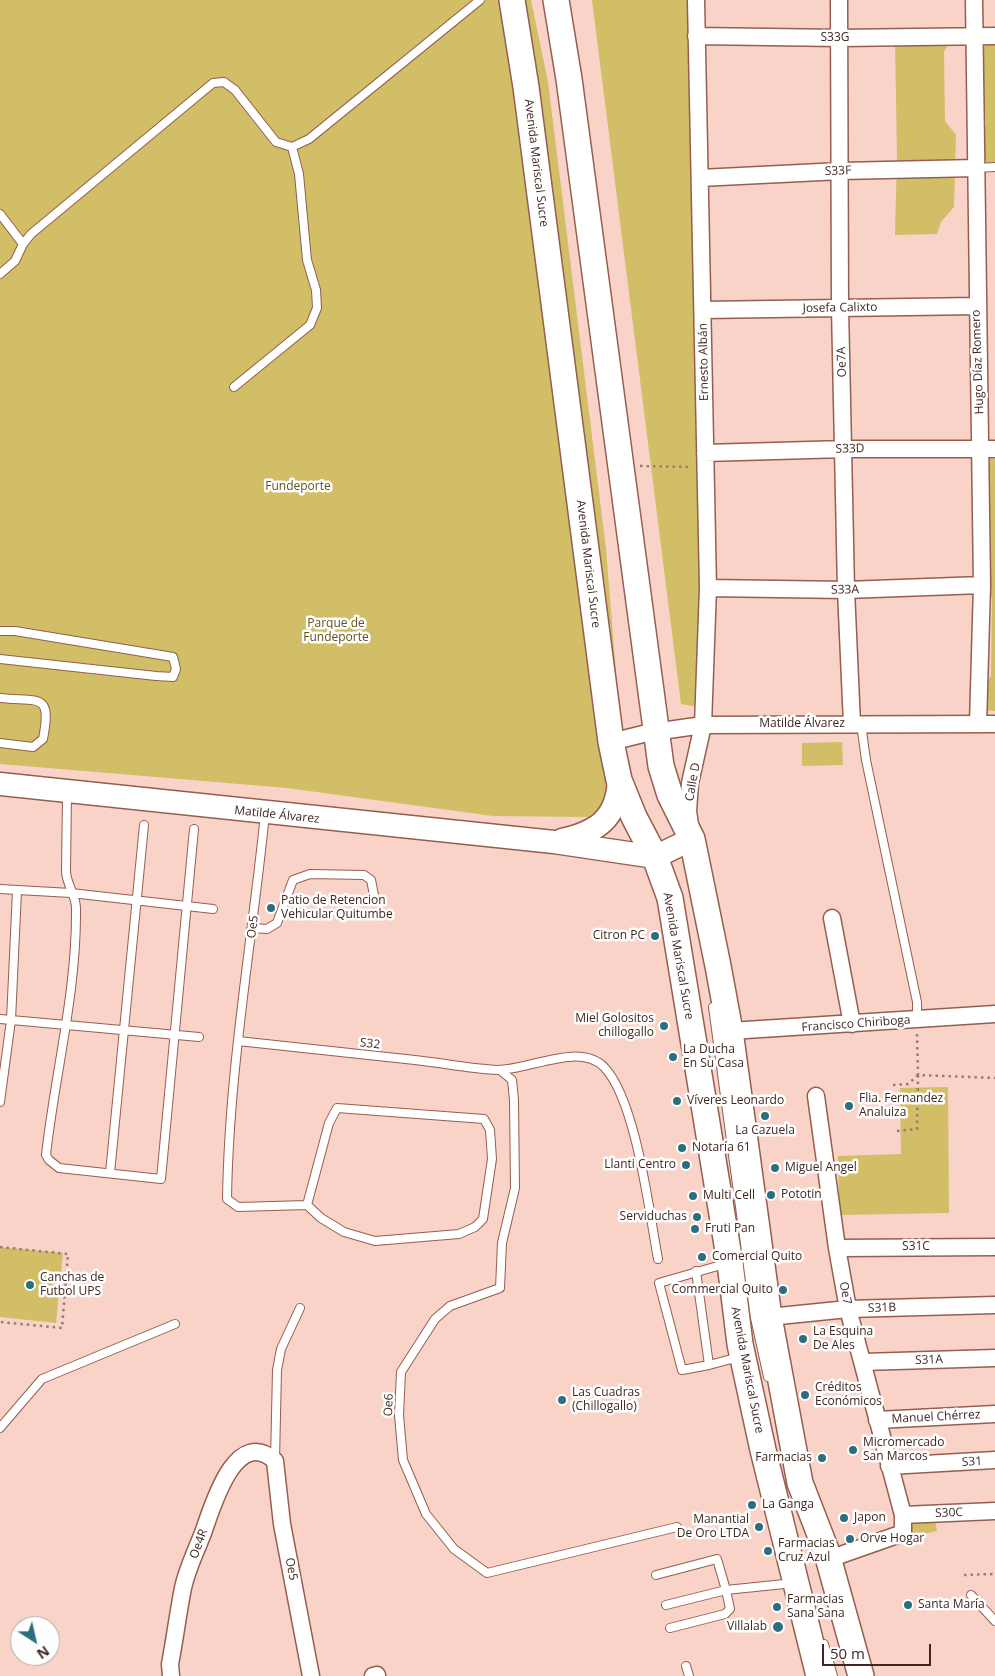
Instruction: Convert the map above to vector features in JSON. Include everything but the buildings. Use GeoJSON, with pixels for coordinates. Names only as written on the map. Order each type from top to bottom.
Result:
{"type":"FeatureCollection","features":[{"type":"Feature","properties":{"kind":"main road","name":"Avenida Mariscal Sucre"},"geometry":{"type":"LineString","coordinates":[[512,0],[526,87],[615,741],[634,817],[673,848],[723,1032],[768,1317],[801,1486],[829,1559],[861,1676]]}},
{"type":"Feature","properties":{"kind":"main road","name":"Avenida Mariscal Sucre"},"geometry":{"type":"LineString","coordinates":[[556,0],[569,79],[620,465],[649,733],[670,795],[673,848],[670,898],[763,1450],[799,1579],[819,1676]]}},
{"type":"Feature","properties":{"kind":"main road"},"geometry":{"type":"LineString","coordinates":[[801,1486],[850,1676]]}},
{"type":"Feature","properties":{"kind":"street","name":"Ernesto Albán"},"geometry":{"type":"LineString","coordinates":[[696,0],[708,588],[703,724]]}},
{"type":"Feature","properties":{"kind":"street","name":"Oe7A"},"geometry":{"type":"LineString","coordinates":[[839,0],[842,171],[840,307],[845,449],[846,590],[857,724]]}},
{"type":"Feature","properties":{"kind":"street","name":"Hugo Díaz Romero"},"geometry":{"type":"LineString","coordinates":[[974,0],[977,306],[988,449],[978,724]]}},
{"type":"Feature","properties":{"kind":"street","name":"S33G"},"geometry":{"type":"LineString","coordinates":[[696,36],[840,38],[995,36]]}},
{"type":"Feature","properties":{"kind":"street","name":"S33F"},"geometry":{"type":"LineString","coordinates":[[700,178],[842,171],[976,168]]}},
{"type":"Feature","properties":{"kind":"street","name":"Josefa Calixto"},"geometry":{"type":"LineString","coordinates":[[703,310],[977,306]]}},
{"type":"Feature","properties":{"kind":"street","name":"S33D"},"geometry":{"type":"LineString","coordinates":[[706,460],[845,449],[988,449]]}},
{"type":"Feature","properties":{"kind":"street","name":"S33A"},"geometry":{"type":"LineString","coordinates":[[708,588],[846,590],[982,585]]}},
{"type":"Feature","properties":{"kind":"street","name":"Matilde Álvarez"},"geometry":{"type":"LineString","coordinates":[[615,741],[703,724],[995,724]]}},
{"type":"Feature","properties":{"kind":"street","name":"Calle D"},"geometry":{"type":"LineString","coordinates":[[673,848],[688,811],[690,783],[703,724]]}},
{"type":"Feature","properties":{"kind":"street","name":"Matilde Álvarez"},"geometry":{"type":"LineString","coordinates":[[554,842],[580,836],[601,824],[615,804],[622,773]]}},
{"type":"Feature","properties":{"kind":"street","name":"Matilde Álvarez"},"geometry":{"type":"LineString","coordinates":[[0,784],[266,814],[554,842],[673,848]]}},
{"type":"Feature","properties":{"kind":"street"},"geometry":{"type":"LineString","coordinates":[[832,918],[852,1024]]}},
{"type":"Feature","properties":{"kind":"street","name":"Francisco Chiriboga"},"geometry":{"type":"LineString","coordinates":[[723,1032],[995,1014]]}},
{"type":"Feature","properties":{"kind":"street","name":"Oe7"},"geometry":{"type":"LineString","coordinates":[[816,1096],[837,1248],[848,1309],[903,1515]]}},
{"type":"Feature","properties":{"kind":"street","name":"S31C"},"geometry":{"type":"LineString","coordinates":[[837,1248],[995,1247]]}},
{"type":"Feature","properties":{"kind":"street","name":"S31B"},"geometry":{"type":"LineString","coordinates":[[768,1317],[848,1309],[995,1305]]}},
{"type":"Feature","properties":{"kind":"street","name":"S31A"},"geometry":{"type":"LineString","coordinates":[[863,1362],[995,1358]]}},
{"type":"Feature","properties":{"kind":"street","name":"Manuel Chérrez"},"geometry":{"type":"LineString","coordinates":[[877,1420],[995,1414]]}},
{"type":"Feature","properties":{"kind":"street","name":"Oe4R"},"geometry":{"type":"LineString","coordinates":[[171,1676],[170,1664],[183,1586],[221,1482],[233,1464],[256,1452],[267,1454],[275,1461]]}},
{"type":"Feature","properties":{"kind":"street","name":"S31"},"geometry":{"type":"LineString","coordinates":[[889,1466],[995,1460]]}},
{"type":"Feature","properties":{"kind":"street","name":"Oe5"},"geometry":{"type":"LineString","coordinates":[[275,1461],[282,1524],[310,1676]]}},
{"type":"Feature","properties":{"kind":"street","name":"S30C"},"geometry":{"type":"LineString","coordinates":[[903,1515],[995,1511]]}},
{"type":"Feature","properties":{"kind":"street"},"geometry":{"type":"LineString","coordinates":[[829,1559],[903,1533],[903,1515]]}},
{"type":"Feature","properties":{"kind":"lane"},"geometry":{"type":"LineString","coordinates":[[0,274],[15,261],[22,244],[31,234],[213,83],[224,82],[236,90],[276,142],[292,147],[309,139],[480,0]]}},
{"type":"Feature","properties":{"kind":"lane"},"geometry":{"type":"LineString","coordinates":[[234,387],[310,325],[317,308],[316,290],[307,260],[299,174],[292,147]]}},
{"type":"Feature","properties":{"kind":"lane"},"geometry":{"type":"LineString","coordinates":[[976,168],[995,167]]}},
{"type":"Feature","properties":{"kind":"lane"},"geometry":{"type":"LineString","coordinates":[[0,214],[22,244]]}},
{"type":"Feature","properties":{"kind":"lane"},"geometry":{"type":"LineString","coordinates":[[601,592],[615,741]]}},
{"type":"Feature","properties":{"kind":"lane"},"geometry":{"type":"LineString","coordinates":[[0,631],[15,631],[173,657],[176,669],[173,677],[0,659]]}},
{"type":"Feature","properties":{"kind":"lane"},"geometry":{"type":"LineString","coordinates":[[0,698],[40,702],[46,707],[48,716],[43,740],[33,747],[0,743]]}},
{"type":"Feature","properties":{"kind":"lane"},"geometry":{"type":"LineString","coordinates":[[857,724],[917,1002],[917,1020]]}},
{"type":"Feature","properties":{"kind":"lane"},"geometry":{"type":"LineString","coordinates":[[67,792],[64,851],[67,882],[76,908],[67,1026],[46,1155],[48,1160],[59,1168],[160,1179],[194,829]]}},
{"type":"Feature","properties":{"kind":"lane","name":"Oe5"},"geometry":{"type":"LineString","coordinates":[[266,814],[238,1040],[227,1199],[238,1207],[307,1205]]}},
{"type":"Feature","properties":{"kind":"lane"},"geometry":{"type":"LineString","coordinates":[[110,1173],[144,825]]}},
{"type":"Feature","properties":{"kind":"lane"},"geometry":{"type":"LineString","coordinates":[[253,928],[268,930],[277,923],[293,880],[310,874],[364,875],[370,880],[374,894]]}},
{"type":"Feature","properties":{"kind":"lane"},"geometry":{"type":"LineString","coordinates":[[691,880],[707,956]]}},
{"type":"Feature","properties":{"kind":"lane"},"geometry":{"type":"LineString","coordinates":[[0,889],[71,894],[213,909]]}},
{"type":"Feature","properties":{"kind":"lane"},"geometry":{"type":"LineString","coordinates":[[0,1102],[11,1020],[17,891]]}},
{"type":"Feature","properties":{"kind":"lane"},"geometry":{"type":"LineString","coordinates":[[712,995],[723,1032],[756,1318],[769,1383]]}},
{"type":"Feature","properties":{"kind":"lane"},"geometry":{"type":"LineString","coordinates":[[697,1008],[745,1344],[709,1365],[685,1371],[680,1369],[659,1283],[696,1271],[730,1263]]}},
{"type":"Feature","properties":{"kind":"lane"},"geometry":{"type":"LineString","coordinates":[[0,1019],[199,1037]]}},
{"type":"Feature","properties":{"kind":"lane","name":"S32"},"geometry":{"type":"LineString","coordinates":[[238,1040],[500,1070],[574,1056],[589,1058],[602,1065],[615,1079],[633,1128],[658,1259]]}},
{"type":"Feature","properties":{"kind":"lane","name":"Oe6"},"geometry":{"type":"LineString","coordinates":[[500,1070],[512,1080],[515,1180],[502,1243],[500,1288],[450,1306],[440,1315],[401,1372],[399,1415],[403,1460],[426,1514],[454,1549],[487,1573],[676,1527]]}},
{"type":"Feature","properties":{"kind":"lane"},"geometry":{"type":"LineString","coordinates":[[337,1108],[484,1119],[490,1130],[492,1159],[483,1219],[475,1227],[459,1234],[375,1241],[344,1232],[321,1218],[307,1205],[329,1123],[337,1108]]}},
{"type":"Feature","properties":{"kind":"lane"},"geometry":{"type":"LineString","coordinates":[[696,1271],[709,1365]]}},
{"type":"Feature","properties":{"kind":"lane"},"geometry":{"type":"LineString","coordinates":[[275,1461],[277,1370],[281,1349],[300,1308]]}},
{"type":"Feature","properties":{"kind":"lane"},"geometry":{"type":"LineString","coordinates":[[0,1428],[42,1379],[175,1324]]}},
{"type":"Feature","properties":{"kind":"lane"},"geometry":{"type":"LineString","coordinates":[[787,1456],[801,1486]]}},
{"type":"Feature","properties":{"kind":"lane"},"geometry":{"type":"LineString","coordinates":[[656,1575],[717,1559],[726,1590],[729,1612],[670,1628]]}},
{"type":"Feature","properties":{"kind":"lane"},"geometry":{"type":"LineString","coordinates":[[666,1605],[726,1590],[786,1586],[799,1579],[824,1676]]}},
{"type":"Feature","properties":{"kind":"lane"},"geometry":{"type":"LineString","coordinates":[[971,1595],[995,1621]]}},
{"type":"Feature","properties":{"kind":"lane"},"geometry":{"type":"LineString","coordinates":[[822,1639],[833,1676]]}},
{"type":"Feature","properties":{"kind":"lane"},"geometry":{"type":"LineString","coordinates":[[686,1666],[689,1676]]}},
{"type":"Feature","properties":{"kind":"path"},"geometry":{"type":"LineString","coordinates":[[620,465],[706,460]]}},
{"type":"Feature","properties":{"kind":"path"},"geometry":{"type":"LineString","coordinates":[[897,1131],[917,1129],[917,1020]]}},
{"type":"Feature","properties":{"kind":"path"},"geometry":{"type":"LineString","coordinates":[[893,1085],[908,1084],[918,1075],[995,1078]]}},
{"type":"Feature","properties":{"kind":"path"},"geometry":{"type":"LineString","coordinates":[[0,1247],[68,1254],[62,1328],[0,1322]]}},
{"type":"Feature","properties":{"kind":"path"},"geometry":{"type":"LineString","coordinates":[[964,1575],[995,1574]]}},
{"type":"Feature","properties":{"kind":"green space","name":"Fundeporte"},"geometry":{"type":"Polygon","coordinates":[[[0,0],[531,0],[548,82],[606,549],[619,709],[611,800],[588,817],[493,816],[287,788],[0,764],[0,0]]]}},
{"type":"Feature","properties":{"kind":"green space"},"geometry":{"type":"Polygon","coordinates":[[[592,0],[693,0],[713,706],[703,708],[681,704],[592,0]]]}},
{"type":"Feature","properties":{"kind":"green space"},"geometry":{"type":"Polygon","coordinates":[[[971,38],[995,38],[995,162],[972,163],[973,134],[986,125],[980,51],[971,38]]]}},
{"type":"Feature","properties":{"kind":"green space"},"geometry":{"type":"Polygon","coordinates":[[[951,39],[944,52],[945,121],[956,135],[954,207],[941,222],[937,234],[895,235],[897,157],[895,40],[951,39]]]}},
{"type":"Feature","properties":{"kind":"green space"},"geometry":{"type":"Polygon","coordinates":[[[977,458],[995,459],[995,711],[980,710],[981,689],[991,676],[992,598],[975,578],[977,458]]]}},
{"type":"Feature","properties":{"kind":"green space"},"geometry":{"type":"Polygon","coordinates":[[[842,742],[843,765],[802,766],[802,743],[842,742]]]}},
{"type":"Feature","properties":{"kind":"green space"},"geometry":{"type":"Polygon","coordinates":[[[948,1087],[949,1213],[839,1215],[838,1156],[901,1154],[900,1088],[948,1087]]]}},
{"type":"Feature","properties":{"kind":"green space","name":"Canchas de Futbol UPS"},"geometry":{"type":"Polygon","coordinates":[[[0,1247],[63,1253],[56,1323],[0,1317],[0,1247]]]}},
{"type":"Feature","properties":{"kind":"green space"},"geometry":{"type":"Polygon","coordinates":[[[935,1519],[937,1531],[905,1538],[905,1526],[935,1519]]]}},
{"type":"Feature","properties":{"kind":"place","name":"Patio de Retencion Vehicular Quitumbe"},"geometry":{"type":"Point","coordinates":[271,908]}},
{"type":"Feature","properties":{"kind":"place","name":"Citron PC"},"geometry":{"type":"Point","coordinates":[655,936]}},
{"type":"Feature","properties":{"kind":"place","name":"Miel Golositos chillogallo"},"geometry":{"type":"Point","coordinates":[664,1026]}},
{"type":"Feature","properties":{"kind":"place","name":"La Ducha En Su Casa"},"geometry":{"type":"Point","coordinates":[673,1057]}},
{"type":"Feature","properties":{"kind":"place","name":"Víveres Leonardo"},"geometry":{"type":"Point","coordinates":[677,1101]}},
{"type":"Feature","properties":{"kind":"place","name":"Flia. Fernandez Analuiza"},"geometry":{"type":"Point","coordinates":[849,1106]}},
{"type":"Feature","properties":{"kind":"place","name":"La Cazuela"},"geometry":{"type":"Point","coordinates":[765,1116]}},
{"type":"Feature","properties":{"kind":"place","name":"Notaría 61"},"geometry":{"type":"Point","coordinates":[682,1148]}},
{"type":"Feature","properties":{"kind":"place","name":"Llanti Centro"},"geometry":{"type":"Point","coordinates":[686,1165]}},
{"type":"Feature","properties":{"kind":"place","name":"Miguel Angel"},"geometry":{"type":"Point","coordinates":[775,1168]}},
{"type":"Feature","properties":{"kind":"place","name":"Pototin"},"geometry":{"type":"Point","coordinates":[771,1195]}},
{"type":"Feature","properties":{"kind":"place","name":"Multi Cell"},"geometry":{"type":"Point","coordinates":[693,1196]}},
{"type":"Feature","properties":{"kind":"place","name":"Serviduchas"},"geometry":{"type":"Point","coordinates":[697,1217]}},
{"type":"Feature","properties":{"kind":"place","name":"Fruti Pan"},"geometry":{"type":"Point","coordinates":[695,1229]}},
{"type":"Feature","properties":{"kind":"place","name":"Comercial Quito"},"geometry":{"type":"Point","coordinates":[702,1257]}},
{"type":"Feature","properties":{"kind":"place","name":"Canchas de Futbol UPS"},"geometry":{"type":"Point","coordinates":[30,1285]}},
{"type":"Feature","properties":{"kind":"place","name":"Commercial Quito"},"geometry":{"type":"Point","coordinates":[783,1290]}},
{"type":"Feature","properties":{"kind":"place","name":"La Esquina De Ales"},"geometry":{"type":"Point","coordinates":[803,1339]}},
{"type":"Feature","properties":{"kind":"place","name":"Créditos Económicos"},"geometry":{"type":"Point","coordinates":[805,1395]}},
{"type":"Feature","properties":{"kind":"place","name":"Las Cuadras (Chillogallo)"},"geometry":{"type":"Point","coordinates":[562,1400]}},
{"type":"Feature","properties":{"kind":"place","name":"Micromercado San Marcos"},"geometry":{"type":"Point","coordinates":[853,1450]}},
{"type":"Feature","properties":{"kind":"place","name":"Farmacias"},"geometry":{"type":"Point","coordinates":[822,1458]}},
{"type":"Feature","properties":{"kind":"place","name":"La Ganga"},"geometry":{"type":"Point","coordinates":[752,1505]}},
{"type":"Feature","properties":{"kind":"place","name":"Japon"},"geometry":{"type":"Point","coordinates":[844,1518]}},
{"type":"Feature","properties":{"kind":"place","name":"Manantial De Oro LTDA"},"geometry":{"type":"Point","coordinates":[759,1527]}},
{"type":"Feature","properties":{"kind":"place","name":"Orve Hogar"},"geometry":{"type":"Point","coordinates":[850,1539]}},
{"type":"Feature","properties":{"kind":"place","name":"Farmacias Cruz Azul"},"geometry":{"type":"Point","coordinates":[768,1551]}},
{"type":"Feature","properties":{"kind":"place","name":"Santa María"},"geometry":{"type":"Point","coordinates":[908,1605]}},
{"type":"Feature","properties":{"kind":"place","name":"Farmacias Sana Sana"},"geometry":{"type":"Point","coordinates":[777,1607]}},
{"type":"Feature","properties":{"kind":"place","name":"Villalab"},"geometry":{"type":"Point","coordinates":[778,1627]}},
{"type":"Feature","properties":{"kind":"park label","name":"Parque de Fundeporte"},"geometry":{"type":"Point","coordinates":[336,631]}}]}
